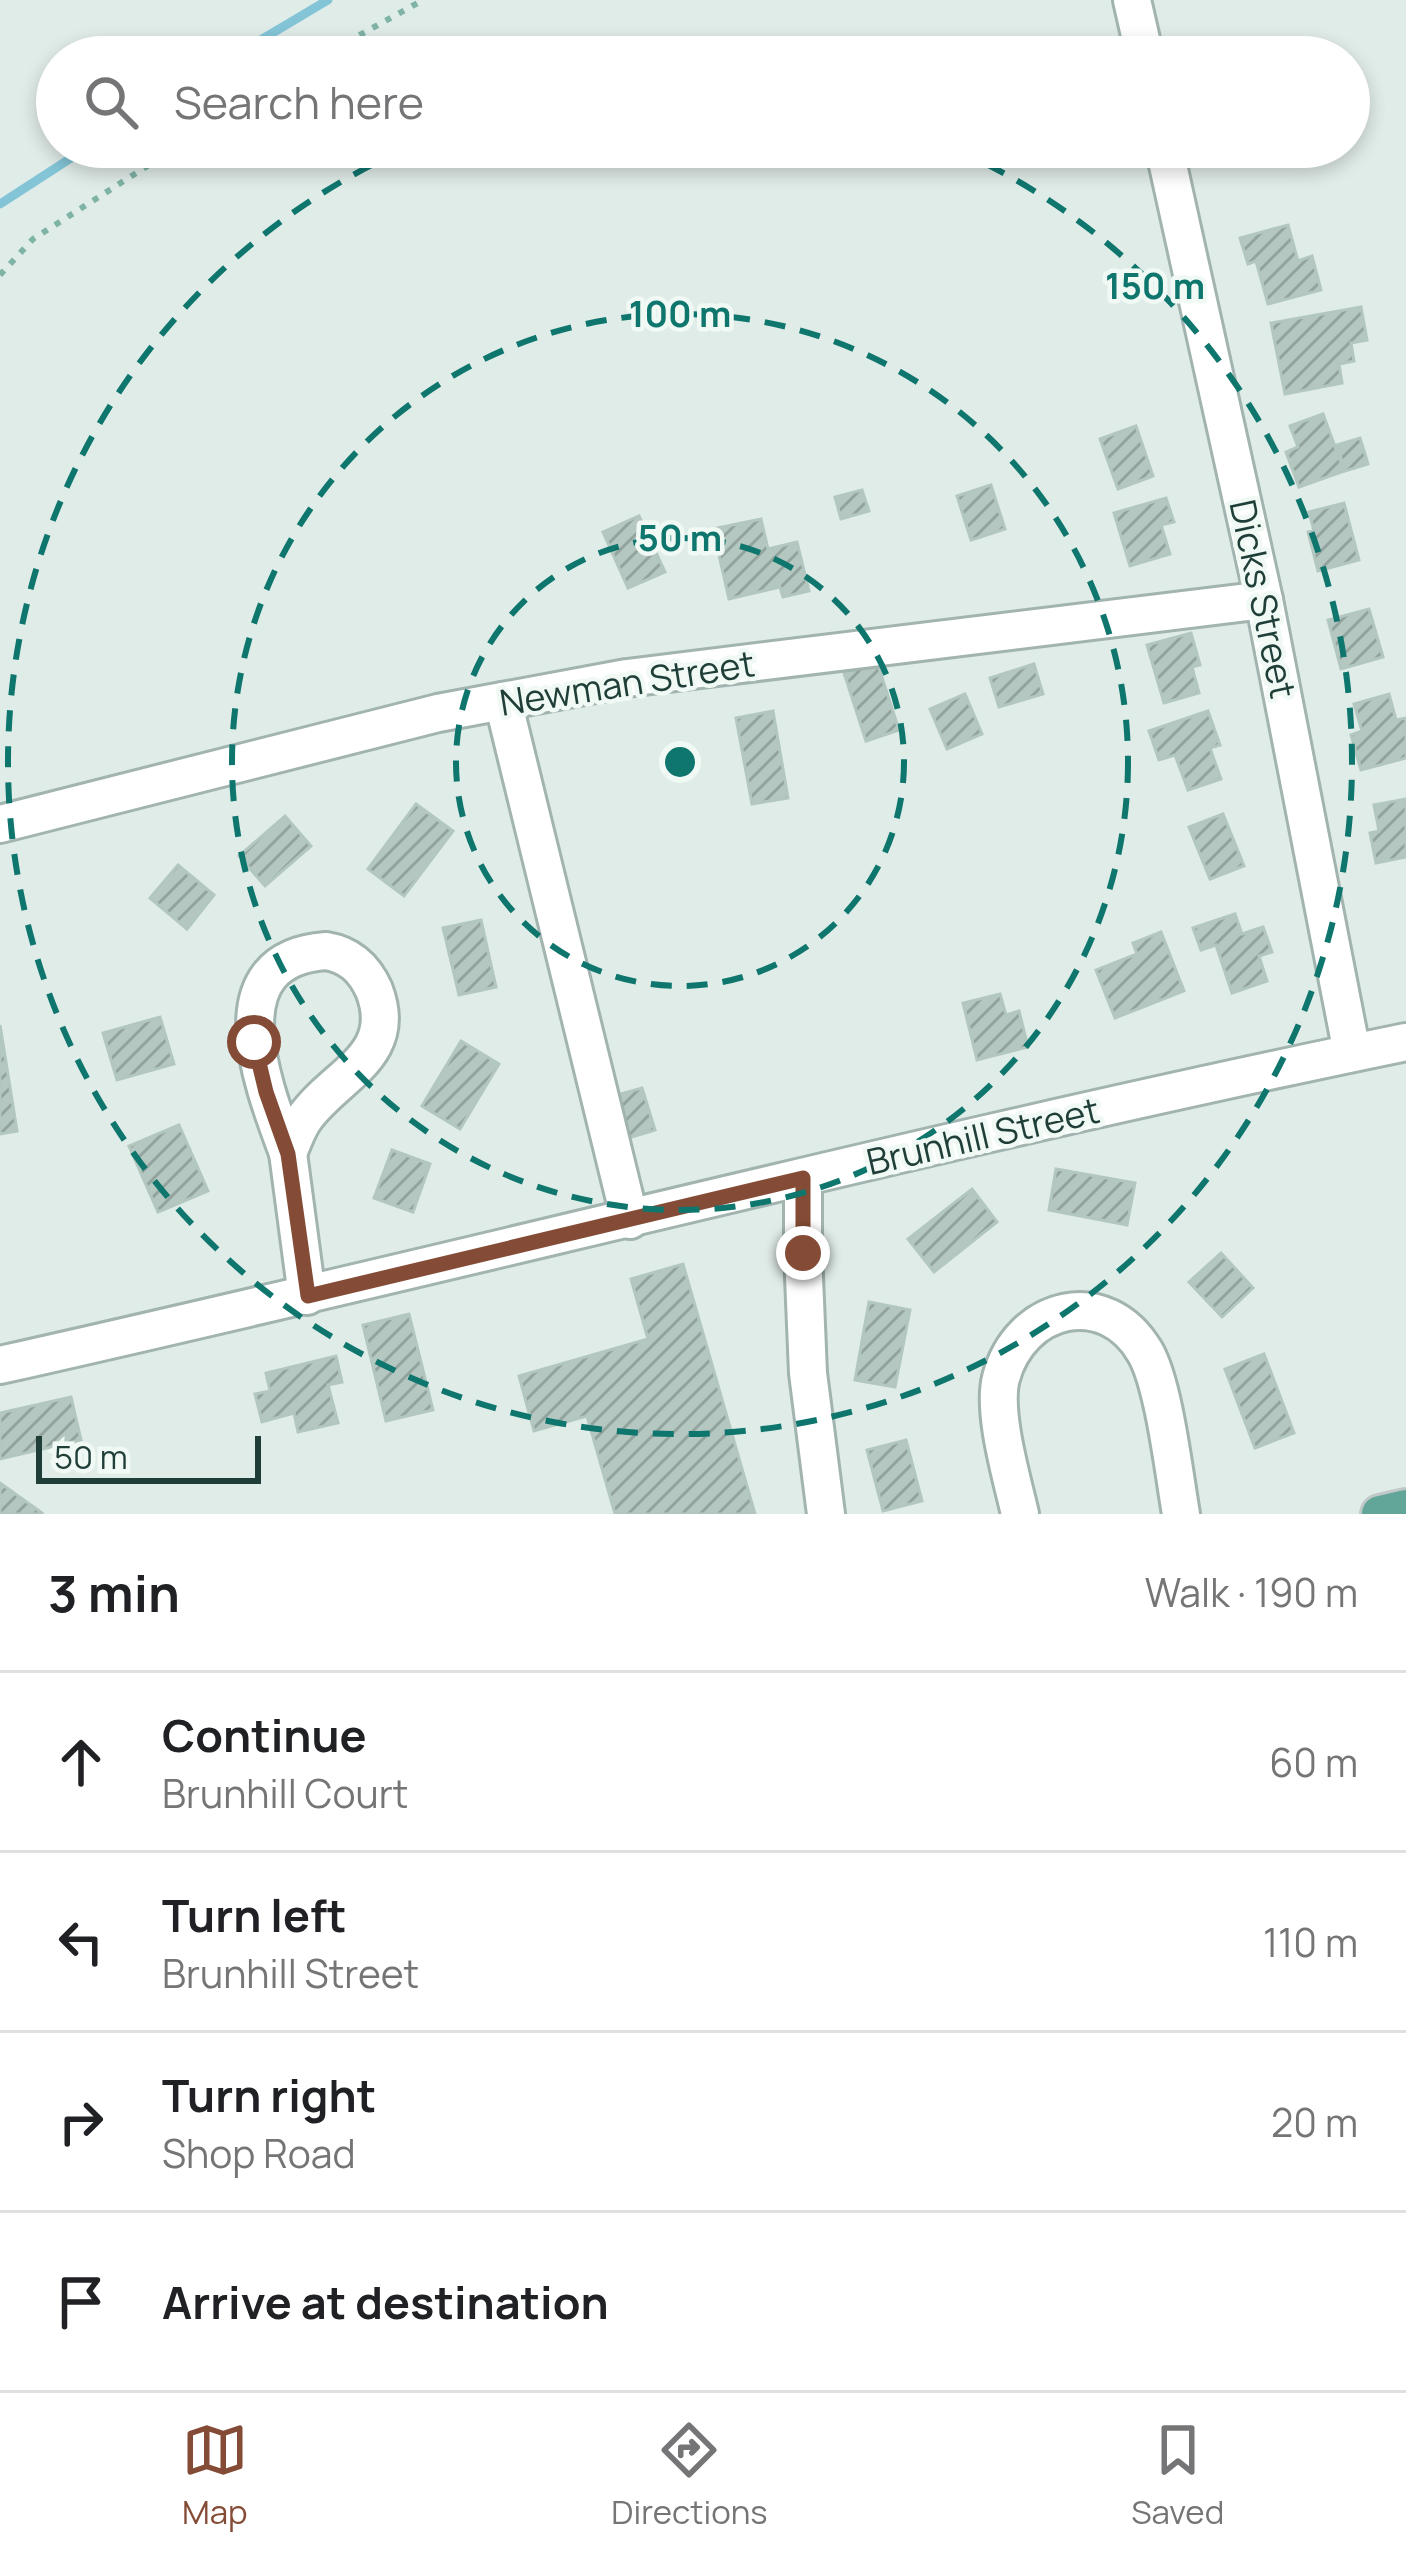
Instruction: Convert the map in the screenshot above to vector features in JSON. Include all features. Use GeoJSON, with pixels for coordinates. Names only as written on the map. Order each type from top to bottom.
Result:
{"type":"FeatureCollection","features":[{"type":"Feature","properties":{"kind":"main road"},"geometry":{"type":"LineString","coordinates":[[1379,1514],[1406,1508]]}},
{"type":"Feature","properties":{"kind":"street"},"geometry":{"type":"LineString","coordinates":[[1132,0],[1140,36]]}},
{"type":"Feature","properties":{"kind":"street","name":"Dicks Street"},"geometry":{"type":"LineString","coordinates":[[1170,168],[1264,600],[1352,1053]]}},
{"type":"Feature","properties":{"kind":"street","name":"Newman Street"},"geometry":{"type":"LineString","coordinates":[[0,824],[438,713],[627,678],[1264,600]]}},
{"type":"Feature","properties":{"kind":"street"},"geometry":{"type":"LineString","coordinates":[[503,701],[629,1220]]}},
{"type":"Feature","properties":{"kind":"street"},"geometry":{"type":"LineString","coordinates":[[288,1154],[302,1120],[363,1061],[377,1040],[381,1020],[370,980],[343,954],[306,952],[283,963],[264,984],[255,1009],[254,1042],[288,1154],[308,1296]]}},
{"type":"Feature","properties":{"kind":"street","name":"Brunhill Street"},"geometry":{"type":"LineString","coordinates":[[0,1365],[1406,1042]]}},
{"type":"Feature","properties":{"kind":"street"},"geometry":{"type":"LineString","coordinates":[[803,1178],[808,1372],[826,1514]]}},
{"type":"Feature","properties":{"kind":"street"},"geometry":{"type":"LineString","coordinates":[[1020,1514],[1001,1422],[999,1382],[1010,1353],[1027,1331],[1048,1316],[1069,1310],[1112,1318],[1132,1333],[1148,1356],[1181,1514]]}},
{"type":"Feature","properties":{"kind":"path"},"geometry":{"type":"LineString","coordinates":[[358,36],[423,0]]}},
{"type":"Feature","properties":{"kind":"path"},"geometry":{"type":"LineString","coordinates":[[0,274],[33,239],[144,168]]}},
{"type":"Feature","properties":{"kind":"building"},"geometry":{"type":"Polygon","coordinates":[[[1288,225],[1298,261],[1312,256],[1321,290],[1268,304],[1256,261],[1248,264],[1240,238],[1288,225]]]}},
{"type":"Feature","properties":{"kind":"building"},"geometry":{"type":"Polygon","coordinates":[[[1361,307],[1367,340],[1351,343],[1354,361],[1339,364],[1342,383],[1285,394],[1271,323],[1361,307]]]}},
{"type":"Feature","properties":{"kind":"building"},"geometry":{"type":"Polygon","coordinates":[[[1323,414],[1344,471],[1299,487],[1286,452],[1298,447],[1290,426],[1323,414]]]}},
{"type":"Feature","properties":{"kind":"building"},"geometry":{"type":"Polygon","coordinates":[[[1136,426],[1153,476],[1118,489],[1100,439],[1136,426]]]}},
{"type":"Feature","properties":{"kind":"building"},"geometry":{"type":"Polygon","coordinates":[[[1360,438],[1368,464],[1345,471],[1337,445],[1360,438]]]}},
{"type":"Feature","properties":{"kind":"building"},"geometry":{"type":"Polygon","coordinates":[[[991,485],[1005,529],[971,540],[957,496],[991,485]]]}},
{"type":"Feature","properties":{"kind":"building"},"geometry":{"type":"Polygon","coordinates":[[[862,490],[869,511],[841,519],[835,497],[862,490]]]}},
{"type":"Feature","properties":{"kind":"building"},"geometry":{"type":"Polygon","coordinates":[[[1166,498],[1174,522],[1161,525],[1170,554],[1130,566],[1114,513],[1166,498]]]}},
{"type":"Feature","properties":{"kind":"building"},"geometry":{"type":"Polygon","coordinates":[[[1344,503],[1359,560],[1318,571],[1308,532],[1314,531],[1309,512],[1344,503]]]}},
{"type":"Feature","properties":{"kind":"building"},"geometry":{"type":"Polygon","coordinates":[[[639,516],[665,572],[628,588],[603,532],[639,516]]]}},
{"type":"Feature","properties":{"kind":"building"},"geometry":{"type":"Polygon","coordinates":[[[761,519],[768,549],[797,542],[809,591],[783,597],[780,587],[729,599],[713,529],[761,519]]]}},
{"type":"Feature","properties":{"kind":"building"},"geometry":{"type":"Polygon","coordinates":[[[1369,609],[1383,657],[1341,669],[1328,620],[1369,609]]]}},
{"type":"Feature","properties":{"kind":"building"},"geometry":{"type":"Polygon","coordinates":[[[1191,633],[1200,665],[1192,667],[1199,693],[1164,703],[1147,645],[1191,633]]]}},
{"type":"Feature","properties":{"kind":"building"},"geometry":{"type":"Polygon","coordinates":[[[877,662],[899,730],[866,741],[844,673],[877,662]]]}},
{"type":"Feature","properties":{"kind":"building"},"geometry":{"type":"Polygon","coordinates":[[[1034,664],[1043,694],[999,707],[990,678],[1034,664]]]}},
{"type":"Feature","properties":{"kind":"building"},"geometry":{"type":"Polygon","coordinates":[[[965,694],[982,734],[947,749],[930,709],[965,694]]]}},
{"type":"Feature","properties":{"kind":"building"},"geometry":{"type":"Polygon","coordinates":[[[1389,694],[1396,720],[1406,718],[1406,758],[1361,770],[1351,735],[1362,731],[1354,704],[1389,694]]]}},
{"type":"Feature","properties":{"kind":"building"},"geometry":{"type":"Polygon","coordinates":[[[773,711],[788,798],[752,804],[736,718],[773,711]]]}},
{"type":"Feature","properties":{"kind":"building"},"geometry":{"type":"Polygon","coordinates":[[[1208,711],[1220,745],[1210,748],[1221,779],[1188,790],[1175,755],[1159,760],[1149,731],[1208,711]]]}},
{"type":"Feature","properties":{"kind":"building"},"geometry":{"type":"Polygon","coordinates":[[[1406,799],[1406,857],[1376,863],[1370,833],[1379,831],[1374,805],[1406,799]]]}},
{"type":"Feature","properties":{"kind":"building"},"geometry":{"type":"Polygon","coordinates":[[[416,804],[453,831],[404,896],[368,869],[416,804]]]}},
{"type":"Feature","properties":{"kind":"building"},"geometry":{"type":"Polygon","coordinates":[[[1223,814],[1244,866],[1210,879],[1189,827],[1223,814]]]}},
{"type":"Feature","properties":{"kind":"building"},"geometry":{"type":"Polygon","coordinates":[[[285,816],[311,846],[265,886],[239,856],[285,816]]]}},
{"type":"Feature","properties":{"kind":"building"},"geometry":{"type":"Polygon","coordinates":[[[178,865],[214,895],[187,929],[150,898],[178,865]]]}},
{"type":"Feature","properties":{"kind":"building"},"geometry":{"type":"Polygon","coordinates":[[[1235,914],[1242,934],[1263,927],[1272,952],[1259,956],[1267,981],[1232,993],[1216,945],[1201,950],[1193,928],[1235,914]]]}},
{"type":"Feature","properties":{"kind":"building"},"geometry":{"type":"Polygon","coordinates":[[[481,920],[496,987],[459,995],[443,928],[481,920]]]}},
{"type":"Feature","properties":{"kind":"building"},"geometry":{"type":"Polygon","coordinates":[[[1161,932],[1184,991],[1115,1018],[1096,970],[1137,954],[1133,943],[1161,932]]]}},
{"type":"Feature","properties":{"kind":"building"},"geometry":{"type":"Polygon","coordinates":[[[1000,994],[1006,1015],[1019,1011],[1028,1047],[977,1060],[963,1003],[1000,994]]]}},
{"type":"Feature","properties":{"kind":"building"},"geometry":{"type":"Polygon","coordinates":[[[160,1017],[174,1064],[117,1080],[103,1033],[160,1017]]]}},
{"type":"Feature","properties":{"kind":"building"},"geometry":{"type":"Polygon","coordinates":[[[0,1025],[17,1131],[0,1134],[0,1025]]]}},
{"type":"Feature","properties":{"kind":"building"},"geometry":{"type":"Polygon","coordinates":[[[461,1041],[499,1064],[460,1129],[422,1106],[461,1041]]]}},
{"type":"Feature","properties":{"kind":"building"},"geometry":{"type":"Polygon","coordinates":[[[642,1088],[655,1130],[619,1141],[606,1098],[642,1088]]]}},
{"type":"Feature","properties":{"kind":"building"},"geometry":{"type":"Polygon","coordinates":[[[179,1125],[208,1191],[158,1212],[129,1146],[179,1125]]]}},
{"type":"Feature","properties":{"kind":"building"},"geometry":{"type":"Polygon","coordinates":[[[392,1150],[430,1164],[413,1212],[374,1198],[392,1150]]]}},
{"type":"Feature","properties":{"kind":"building"},"geometry":{"type":"Polygon","coordinates":[[[1056,1169],[1135,1183],[1127,1225],[1049,1210],[1056,1169]]]}},
{"type":"Feature","properties":{"kind":"building"},"geometry":{"type":"Polygon","coordinates":[[[972,1189],[997,1222],[934,1272],[908,1239],[972,1189]]]}},
{"type":"Feature","properties":{"kind":"building"},"geometry":{"type":"Polygon","coordinates":[[[1221,1253],[1253,1288],[1222,1317],[1189,1282],[1221,1253]]]}},
{"type":"Feature","properties":{"kind":"building"},"geometry":{"type":"Polygon","coordinates":[[[683,1264],[755,1514],[615,1514],[587,1416],[534,1431],[519,1376],[648,1339],[631,1279],[683,1264]]]}},
{"type":"Feature","properties":{"kind":"building"},"geometry":{"type":"Polygon","coordinates":[[[869,1302],[910,1310],[895,1387],[855,1380],[869,1302]]]}},
{"type":"Feature","properties":{"kind":"building"},"geometry":{"type":"Polygon","coordinates":[[[409,1314],[433,1410],[386,1421],[363,1325],[409,1314]]]}},
{"type":"Feature","properties":{"kind":"building"},"geometry":{"type":"Polygon","coordinates":[[[1264,1354],[1294,1433],[1255,1448],[1225,1369],[1264,1354]]]}},
{"type":"Feature","properties":{"kind":"building"},"geometry":{"type":"Polygon","coordinates":[[[336,1356],[342,1382],[328,1385],[338,1423],[298,1432],[294,1413],[262,1422],[255,1394],[270,1391],[266,1373],[336,1356]]]}},
{"type":"Feature","properties":{"kind":"building"},"geometry":{"type":"Polygon","coordinates":[[[71,1397],[81,1440],[0,1459],[0,1413],[71,1397]]]}},
{"type":"Feature","properties":{"kind":"building"},"geometry":{"type":"Polygon","coordinates":[[[906,1440],[922,1501],[883,1511],[867,1450],[906,1440]]]}},
{"type":"Feature","properties":{"kind":"building"},"geometry":{"type":"Polygon","coordinates":[[[0,1483],[42,1513],[0,1514],[0,1483]]]}},
{"type":"Feature","properties":{"kind":"waterway"},"geometry":{"type":"LineString","coordinates":[[267,36],[328,0]]}},
{"type":"Feature","properties":{"kind":"waterway"},"geometry":{"type":"LineString","coordinates":[[0,204],[56,168]]}},
{"type":"Feature","properties":{"kind":"route"},"geometry":{"type":"LineString","coordinates":[[254,1042],[288,1154],[308,1296],[803,1178],[803,1253]]}}]}
